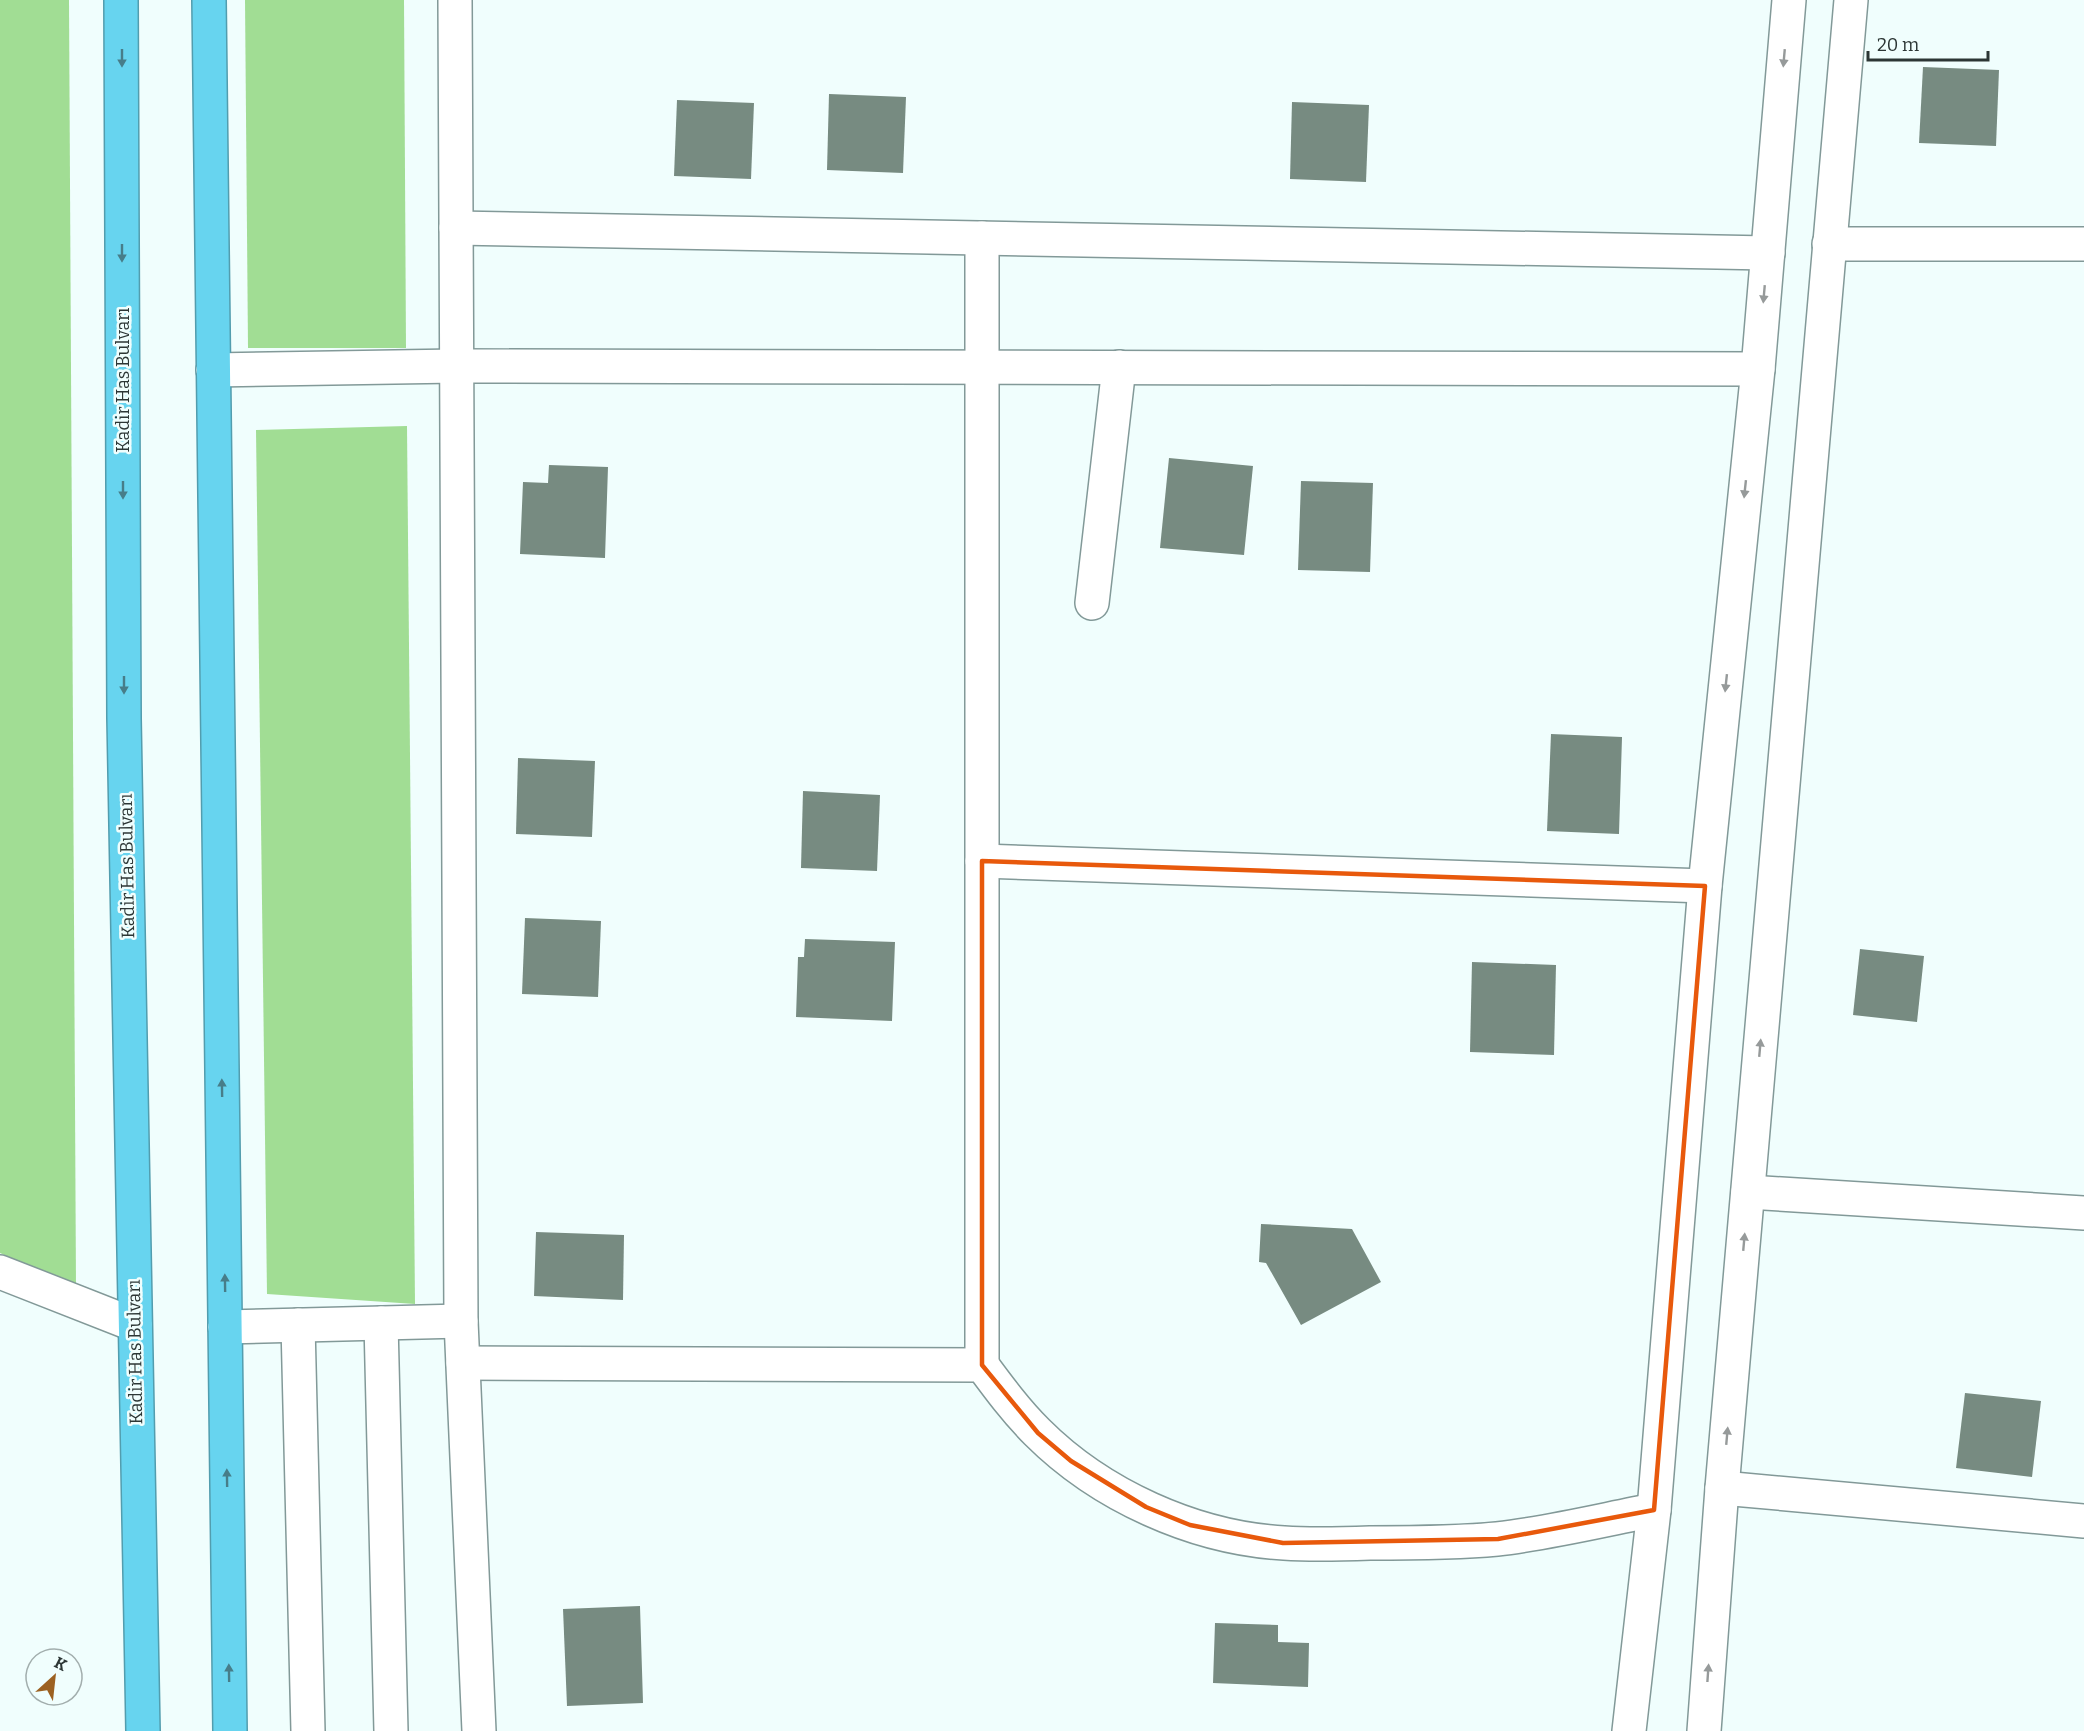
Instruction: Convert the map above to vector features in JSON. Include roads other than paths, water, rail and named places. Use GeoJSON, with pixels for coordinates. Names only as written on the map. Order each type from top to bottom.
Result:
{"type":"FeatureCollection","features":[{"type":"Feature","properties":{"kind":"highway","name":"Kadir Has Bulvarı"},"geometry":{"type":"LineString","coordinates":[[121,0],[124,718],[143,1731]]}},
{"type":"Feature","properties":{"kind":"highway"},"geometry":{"type":"LineString","coordinates":[[209,0],[230,1731]]}},
{"type":"Feature","properties":{"kind":"street"},"geometry":{"type":"LineString","coordinates":[[455,0],[461,1321],[479,1731]]}},
{"type":"Feature","properties":{"kind":"street"},"geometry":{"type":"LineString","coordinates":[[1629,1731],[1654,1510],[1705,886],[1758,369],[1789,0]]}},
{"type":"Feature","properties":{"kind":"street"},"geometry":{"type":"LineString","coordinates":[[1704,1731],[1722,1488],[1851,0]]}},
{"type":"Feature","properties":{"kind":"street"},"geometry":{"type":"LineString","coordinates":[[456,228],[1768,253]]}},
{"type":"Feature","properties":{"kind":"street"},"geometry":{"type":"LineString","coordinates":[[982,238],[982,1365],[1008,1400],[1038,1433],[1089,1474],[1146,1507],[1190,1525],[1236,1536],[1283,1543],[1456,1542],[1552,1531],[1654,1510]]}},
{"type":"Feature","properties":{"kind":"street"},"geometry":{"type":"LineString","coordinates":[[1829,244],[2084,244]]}},
{"type":"Feature","properties":{"kind":"street"},"geometry":{"type":"LineString","coordinates":[[213,370],[457,366],[1758,369]]}},
{"type":"Feature","properties":{"kind":"street"},"geometry":{"type":"LineString","coordinates":[[1092,603],[1119,367]]}},
{"type":"Feature","properties":{"kind":"street"},"geometry":{"type":"LineString","coordinates":[[982,861],[1705,886]]}},
{"type":"Feature","properties":{"kind":"street"},"geometry":{"type":"LineString","coordinates":[[1748,1192],[2084,1213]]}},
{"type":"Feature","properties":{"kind":"street"},"geometry":{"type":"LineString","coordinates":[[0,1272],[135,1325]]}},
{"type":"Feature","properties":{"kind":"street"},"geometry":{"type":"LineString","coordinates":[[225,1326],[461,1321]]}},
{"type":"Feature","properties":{"kind":"street"},"geometry":{"type":"LineString","coordinates":[[381,1323],[391,1731]]}},
{"type":"Feature","properties":{"kind":"street"},"geometry":{"type":"LineString","coordinates":[[298,1325],[308,1731]]}},
{"type":"Feature","properties":{"kind":"street"},"geometry":{"type":"LineString","coordinates":[[463,1363],[982,1365]]}},
{"type":"Feature","properties":{"kind":"street"},"geometry":{"type":"LineString","coordinates":[[1722,1488],[2084,1521]]}}]}
